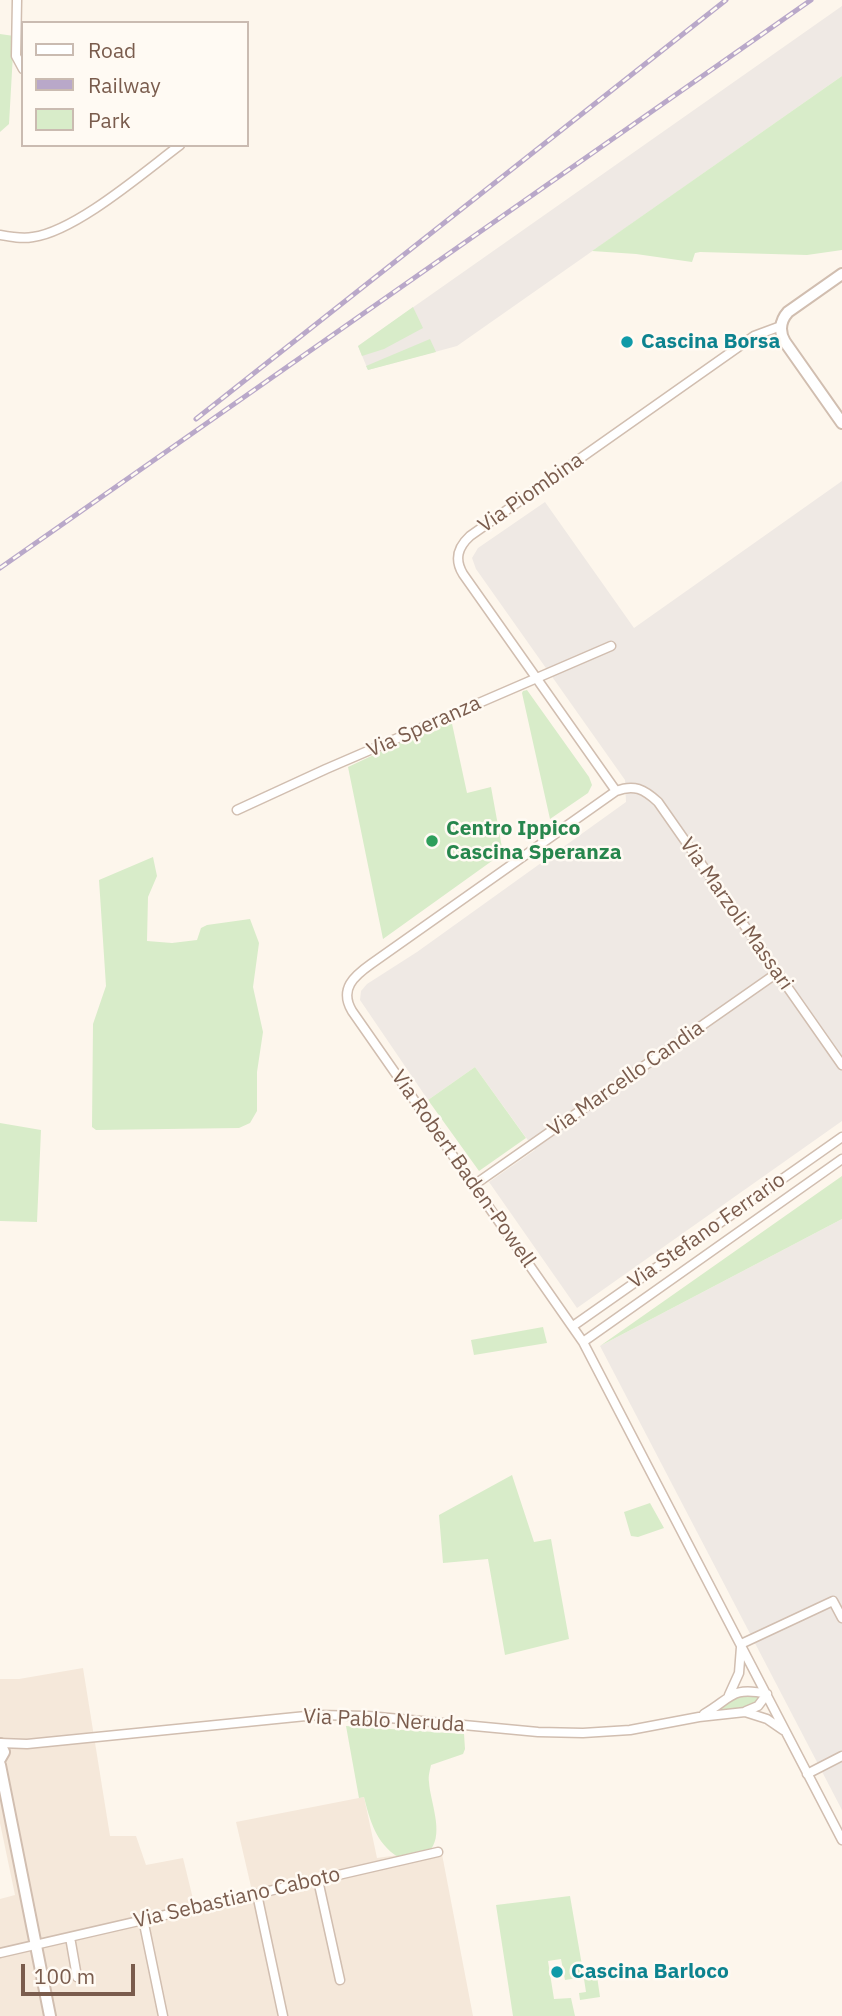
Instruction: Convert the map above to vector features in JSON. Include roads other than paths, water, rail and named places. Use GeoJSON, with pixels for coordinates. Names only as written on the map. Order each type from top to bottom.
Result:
{"type":"FeatureCollection","features":[{"type":"Feature","properties":{"kind":"street"},"geometry":{"type":"LineString","coordinates":[[18,0],[16,56],[21,65]]}},
{"type":"Feature","properties":{"kind":"street"},"geometry":{"type":"LineString","coordinates":[[0,235],[33,237],[59,229],[124,188],[177,147]]}},
{"type":"Feature","properties":{"kind":"street","name":"Via Piombina"},"geometry":{"type":"LineString","coordinates":[[616,791],[460,569],[458,557],[463,542],[754,336],[764,330],[781,326],[788,312],[842,274]]}},
{"type":"Feature","properties":{"kind":"street"},"geometry":{"type":"LineString","coordinates":[[781,326],[785,342],[842,423]]}},
{"type":"Feature","properties":{"kind":"street","name":"Via Speranza"},"geometry":{"type":"LineString","coordinates":[[237,810],[611,646]]}},
{"type":"Feature","properties":{"kind":"street","name":"Via Marzoli Massari"},"geometry":{"type":"LineString","coordinates":[[616,791],[636,787],[658,802],[842,1065]]}},
{"type":"Feature","properties":{"kind":"street","name":"Via Robert Baden-Powell"},"geometry":{"type":"LineString","coordinates":[[616,791],[353,977],[347,998],[350,1008],[583,1342],[842,1840]]}},
{"type":"Feature","properties":{"kind":"street","name":"Via Marcello Candia"},"geometry":{"type":"LineString","coordinates":[[474,1185],[777,973]]}},
{"type":"Feature","properties":{"kind":"street","name":"Via Stefano Ferrario"},"geometry":{"type":"LineString","coordinates":[[573,1326],[842,1137]]}},
{"type":"Feature","properties":{"kind":"street","name":"Via Stefano Ferrario"},"geometry":{"type":"LineString","coordinates":[[583,1342],[842,1159]]}},
{"type":"Feature","properties":{"kind":"street"},"geometry":{"type":"LineString","coordinates":[[699,1717],[729,1695],[739,1673],[741,1644],[833,1601],[842,1618]]}},
{"type":"Feature","properties":{"kind":"street"},"geometry":{"type":"LineString","coordinates":[[729,1695],[749,1690],[767,1694],[758,1706],[745,1712]]}},
{"type":"Feature","properties":{"kind":"street"},"geometry":{"type":"LineString","coordinates":[[745,1712],[767,1719],[786,1732]]}},
{"type":"Feature","properties":{"kind":"street","name":"Via Pablo Neruda"},"geometry":{"type":"LineString","coordinates":[[1,1753],[27,1744],[316,1715],[368,1716],[569,1733],[630,1730],[699,1717],[745,1712]]}},
{"type":"Feature","properties":{"kind":"street"},"geometry":{"type":"LineString","coordinates":[[1,1753],[1,1778],[50,2016]]}},
{"type":"Feature","properties":{"kind":"street"},"geometry":{"type":"LineString","coordinates":[[807,1774],[842,1756]]}},
{"type":"Feature","properties":{"kind":"street","name":"Via Sebastiano Caboto"},"geometry":{"type":"LineString","coordinates":[[0,1953],[438,1852]]}},
{"type":"Feature","properties":{"kind":"street"},"geometry":{"type":"LineString","coordinates":[[318,1880],[340,1980]]}},
{"type":"Feature","properties":{"kind":"street"},"geometry":{"type":"LineString","coordinates":[[257,1894],[283,2016]]}},
{"type":"Feature","properties":{"kind":"street"},"geometry":{"type":"LineString","coordinates":[[143,1919],[163,2016]]}},
{"type":"Feature","properties":{"kind":"street"},"geometry":{"type":"LineString","coordinates":[[70,1937],[78,1977]]}},
{"type":"Feature","properties":{"kind":"railway"},"geometry":{"type":"LineString","coordinates":[[196,419],[726,0]]}},
{"type":"Feature","properties":{"kind":"railway"},"geometry":{"type":"LineString","coordinates":[[0,568],[811,0]]}},
{"type":"Feature","properties":{"kind":"place","name":"Cascina Borsa"},"geometry":{"type":"Point","coordinates":[627,342]}},
{"type":"Feature","properties":{"kind":"place","name":"Centro Ippico Cascina Speranza"},"geometry":{"type":"Point","coordinates":[432,841]}},
{"type":"Feature","properties":{"kind":"place","name":"Cascina Barloco"},"geometry":{"type":"Point","coordinates":[557,1972]}}]}
